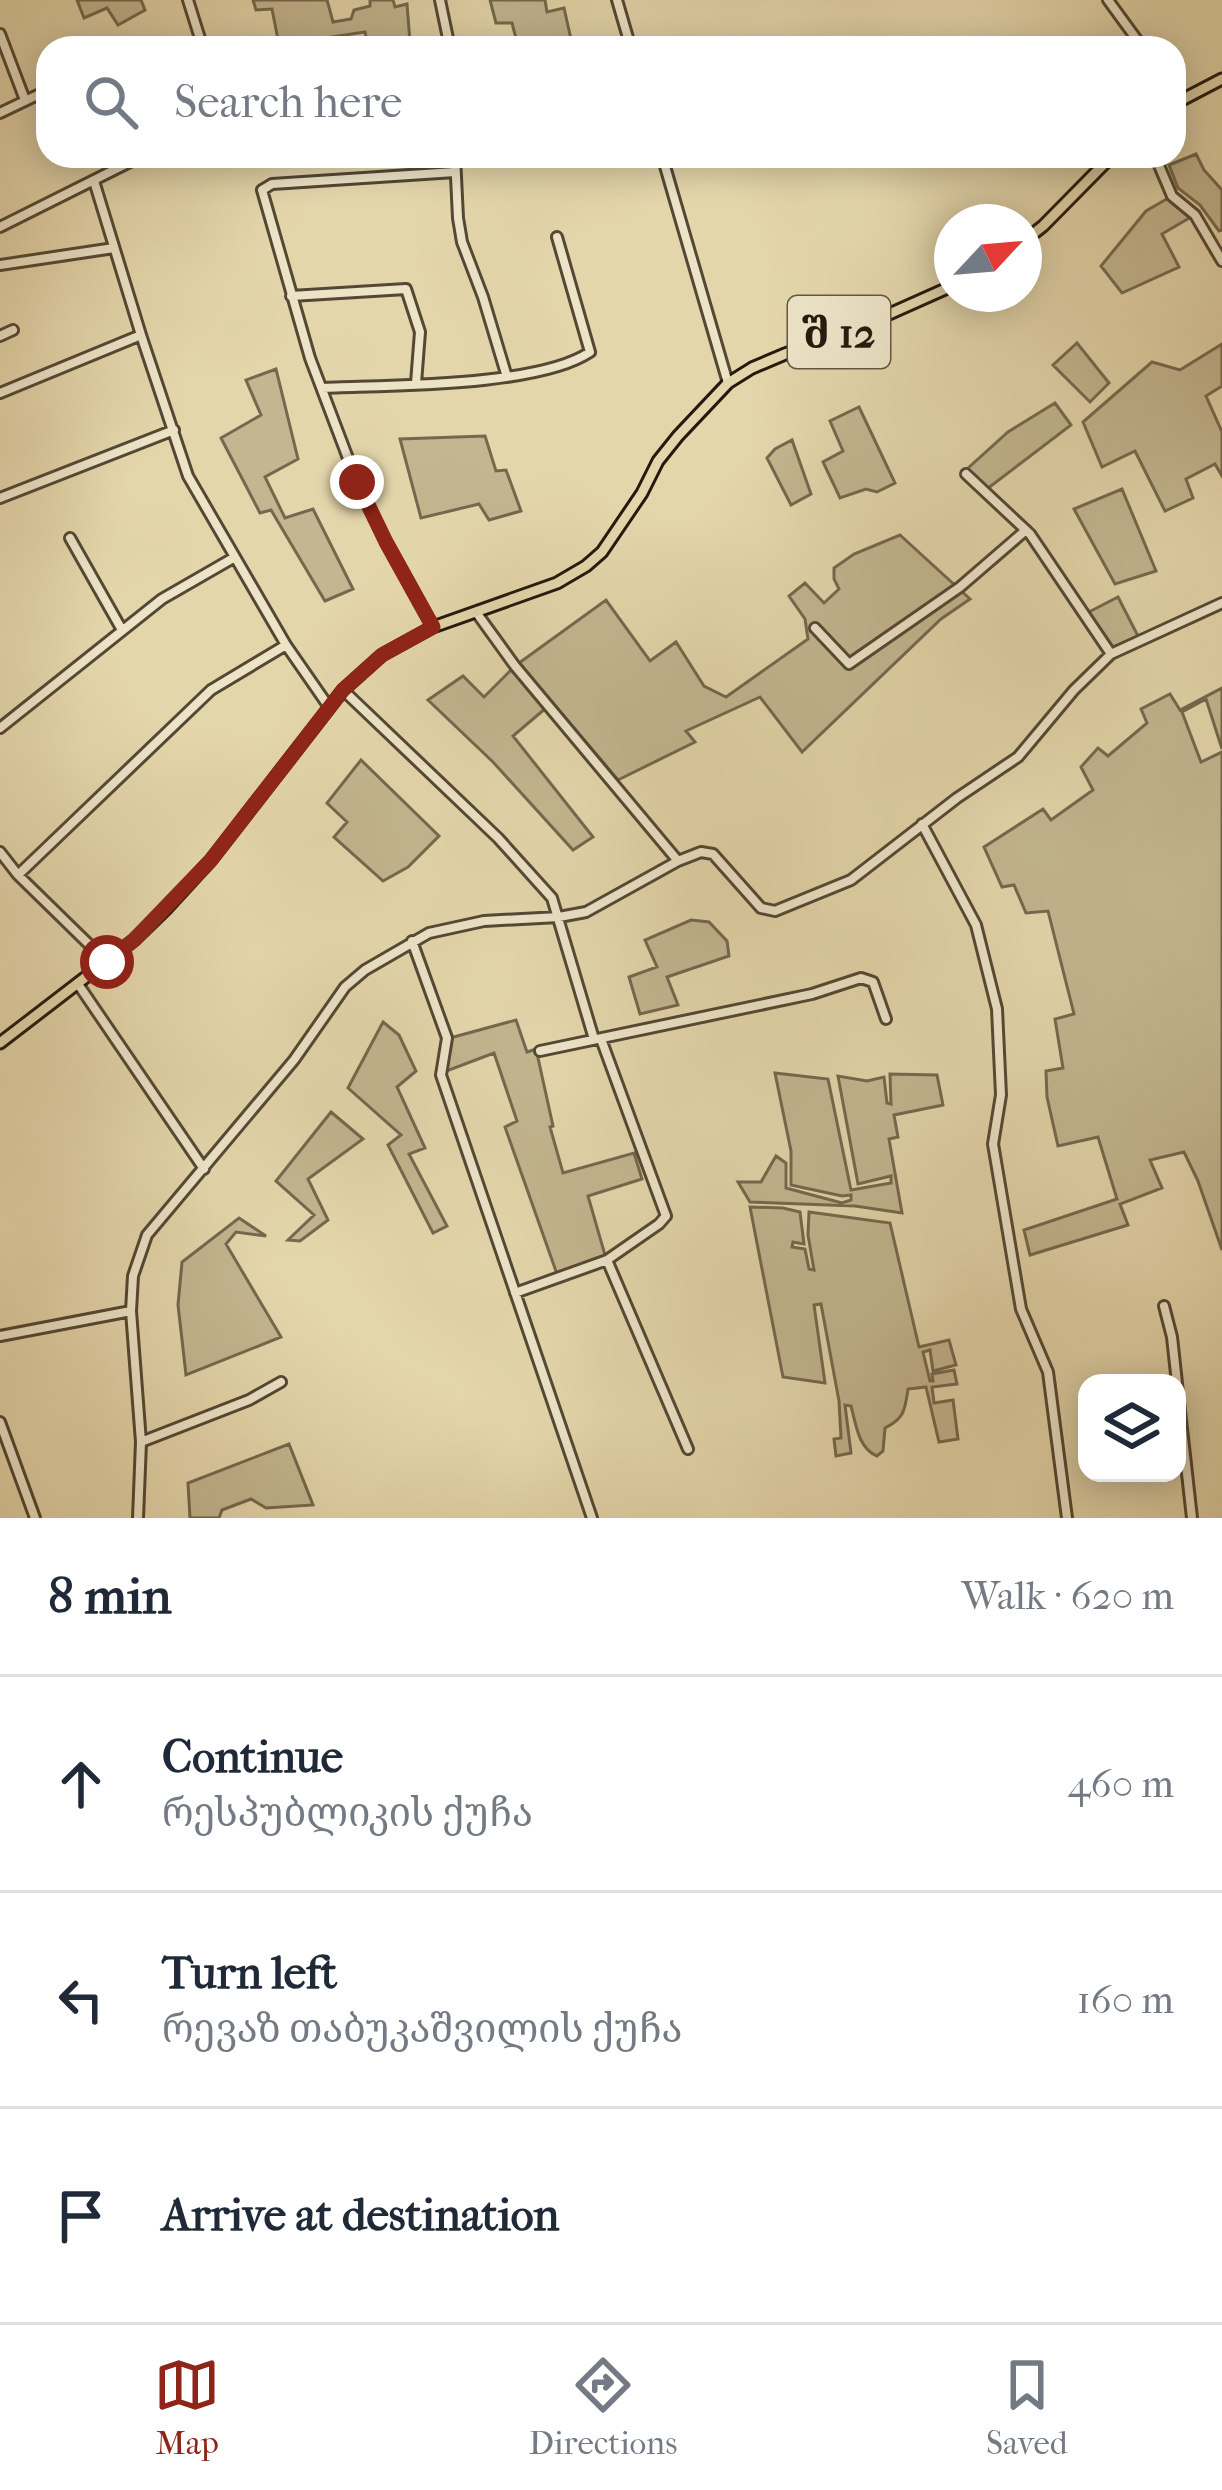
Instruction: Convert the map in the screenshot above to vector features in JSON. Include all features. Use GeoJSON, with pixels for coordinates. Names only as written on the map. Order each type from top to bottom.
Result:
{"type":"FeatureCollection","features":[{"type":"Feature","properties":{"kind":"main road"},"geometry":{"type":"LineString","coordinates":[[1186,94],[1222,79]]}},
{"type":"Feature","properties":{"kind":"main road"},"geometry":{"type":"LineString","coordinates":[[1042,227],[1100,168]]}},
{"type":"Feature","properties":{"kind":"main road","name":"შ 12"},"geometry":{"type":"LineString","coordinates":[[728,383],[752,368],[934,294]]}},
{"type":"Feature","properties":{"kind":"main road"},"geometry":{"type":"LineString","coordinates":[[0,1043],[134,940],[211,860],[329,706],[382,655],[433,627],[557,583],[602,552],[658,461],[728,383]]}},
{"type":"Feature","properties":{"kind":"street"},"geometry":{"type":"LineString","coordinates":[[188,0],[199,36]]}},
{"type":"Feature","properties":{"kind":"street"},"geometry":{"type":"LineString","coordinates":[[440,0],[448,36]]}},
{"type":"Feature","properties":{"kind":"street"},"geometry":{"type":"LineString","coordinates":[[616,0],[627,36]]}},
{"type":"Feature","properties":{"kind":"street"},"geometry":{"type":"LineString","coordinates":[[1108,0],[1134,36]]}},
{"type":"Feature","properties":{"kind":"street"},"geometry":{"type":"LineString","coordinates":[[0,34],[25,100]]}},
{"type":"Feature","properties":{"kind":"street"},"geometry":{"type":"LineString","coordinates":[[0,112],[36,95]]}},
{"type":"Feature","properties":{"kind":"street"},"geometry":{"type":"LineString","coordinates":[[0,227],[119,168]]}},
{"type":"Feature","properties":{"kind":"street"},"geometry":{"type":"LineString","coordinates":[[454,168],[462,242],[507,377]]}},
{"type":"Feature","properties":{"kind":"street"},"geometry":{"type":"LineString","coordinates":[[665,168],[728,383]]}},
{"type":"Feature","properties":{"kind":"street"},"geometry":{"type":"LineString","coordinates":[[1160,168],[1172,196],[1195,214],[1222,262]]}},
{"type":"Feature","properties":{"kind":"street"},"geometry":{"type":"LineString","coordinates":[[433,627],[357,482],[291,296],[262,190],[266,186],[454,172]]}},
{"type":"Feature","properties":{"kind":"street"},"geometry":{"type":"LineString","coordinates":[[94,181],[188,476],[286,645],[329,706]]}},
{"type":"Feature","properties":{"kind":"street"},"geometry":{"type":"LineString","coordinates":[[322,388],[507,377],[578,361],[590,352],[557,237]]}},
{"type":"Feature","properties":{"kind":"street"},"geometry":{"type":"LineString","coordinates":[[0,265],[114,248]]}},
{"type":"Feature","properties":{"kind":"street"},"geometry":{"type":"LineString","coordinates":[[291,296],[406,289],[420,332],[416,383]]}},
{"type":"Feature","properties":{"kind":"street"},"geometry":{"type":"LineString","coordinates":[[0,336],[13,330]]}},
{"type":"Feature","properties":{"kind":"street"},"geometry":{"type":"LineString","coordinates":[[0,393],[141,335]]}},
{"type":"Feature","properties":{"kind":"street"},"geometry":{"type":"LineString","coordinates":[[0,498],[174,430]]}},
{"type":"Feature","properties":{"kind":"street"},"geometry":{"type":"LineString","coordinates":[[967,474],[1026,530],[1111,654]]}},
{"type":"Feature","properties":{"kind":"street"},"geometry":{"type":"LineString","coordinates":[[815,628],[849,664],[960,587],[1026,530]]}},
{"type":"Feature","properties":{"kind":"street"},"geometry":{"type":"LineString","coordinates":[[70,538],[122,630]]}},
{"type":"Feature","properties":{"kind":"street"},"geometry":{"type":"LineString","coordinates":[[0,728],[161,599],[236,557]]}},
{"type":"Feature","properties":{"kind":"street"},"geometry":{"type":"LineString","coordinates":[[138,1518],[141,1442],[131,1311],[133,1276],[147,1235],[295,1060],[345,987],[365,970],[412,941],[458,925],[559,917],[599,907],[701,852],[713,854],[761,908],[775,911],[851,880],[1018,757],[1111,654],[1222,603]]}},
{"type":"Feature","properties":{"kind":"street"},"geometry":{"type":"LineString","coordinates":[[476,612],[515,666],[678,861]]}},
{"type":"Feature","properties":{"kind":"street"},"geometry":{"type":"LineString","coordinates":[[18,875],[211,690],[286,645]]}},
{"type":"Feature","properties":{"kind":"street"},"geometry":{"type":"LineString","coordinates":[[343,690],[498,838],[552,898],[597,1039],[666,1216],[607,1260],[515,1293]]}},
{"type":"Feature","properties":{"kind":"street"},"geometry":{"type":"LineString","coordinates":[[922,824],[976,925],[997,1010],[1001,1095],[993,1144],[1021,1310],[1048,1372],[1067,1518]]}},
{"type":"Feature","properties":{"kind":"street"},"geometry":{"type":"LineString","coordinates":[[0,852],[107,962]]}},
{"type":"Feature","properties":{"kind":"street"},"geometry":{"type":"LineString","coordinates":[[412,941],[447,1039],[442,1076],[592,1518]]}},
{"type":"Feature","properties":{"kind":"street"},"geometry":{"type":"LineString","coordinates":[[540,1052],[812,994],[861,978],[873,982],[886,1019]]}},
{"type":"Feature","properties":{"kind":"street"},"geometry":{"type":"LineString","coordinates":[[78,984],[204,1169]]}},
{"type":"Feature","properties":{"kind":"street"},"geometry":{"type":"LineString","coordinates":[[607,1260],[688,1449]]}},
{"type":"Feature","properties":{"kind":"street"},"geometry":{"type":"LineString","coordinates":[[1164,1306],[1176,1374]]}},
{"type":"Feature","properties":{"kind":"street"},"geometry":{"type":"LineString","coordinates":[[0,1336],[131,1311]]}},
{"type":"Feature","properties":{"kind":"street"},"geometry":{"type":"LineString","coordinates":[[141,1442],[249,1400],[281,1382]]}},
{"type":"Feature","properties":{"kind":"street"},"geometry":{"type":"LineString","coordinates":[[0,1422],[35,1518]]}},
{"type":"Feature","properties":{"kind":"street"},"geometry":{"type":"LineString","coordinates":[[1186,1464],[1192,1518]]}},
{"type":"Feature","properties":{"kind":"shaded area"},"geometry":{"type":"Polygon","coordinates":[[[77,0],[141,0],[145,10],[118,25],[107,8],[84,18],[77,0]]]}},
{"type":"Feature","properties":{"kind":"shaded area"},"geometry":{"type":"Polygon","coordinates":[[[253,0],[327,0],[333,22],[351,19],[354,10],[370,6],[370,0],[393,0],[395,7],[407,4],[410,36],[366,36],[365,32],[277,36],[272,9],[256,10],[253,0]]]}},
{"type":"Feature","properties":{"kind":"shaded area"},"geometry":{"type":"Polygon","coordinates":[[[490,0],[545,0],[547,12],[564,8],[570,36],[515,36],[512,23],[496,23],[490,0]]]}},
{"type":"Feature","properties":{"kind":"shaded area"},"geometry":{"type":"Polygon","coordinates":[[[1196,154],[1222,190],[1222,230],[1178,188],[1170,168],[1186,168],[1186,158],[1196,154]]]}},
{"type":"Feature","properties":{"kind":"shaded area"},"geometry":{"type":"Polygon","coordinates":[[[1170,197],[1191,217],[1162,234],[1179,267],[1122,293],[1101,266],[1146,211],[1170,197]]]}},
{"type":"Feature","properties":{"kind":"shaded area"},"geometry":{"type":"Polygon","coordinates":[[[1077,343],[1109,383],[1090,402],[1053,365],[1077,343]]]}},
{"type":"Feature","properties":{"kind":"shaded area"},"geometry":{"type":"Polygon","coordinates":[[[1222,344],[1222,386],[1206,396],[1222,432],[1222,476],[1215,464],[1186,479],[1193,498],[1165,511],[1135,451],[1102,467],[1083,422],[1152,362],[1180,370],[1222,344]]]}},
{"type":"Feature","properties":{"kind":"shaded area"},"geometry":{"type":"Polygon","coordinates":[[[276,369],[298,459],[265,477],[285,518],[313,509],[353,589],[325,601],[271,510],[260,513],[221,438],[261,415],[246,380],[276,369]]]}},
{"type":"Feature","properties":{"kind":"shaded area"},"geometry":{"type":"Polygon","coordinates":[[[1055,403],[1071,425],[987,489],[967,469],[1008,432],[1055,403]]]}},
{"type":"Feature","properties":{"kind":"shaded area"},"geometry":{"type":"Polygon","coordinates":[[[859,407],[895,483],[877,492],[866,489],[840,498],[823,462],[843,451],[830,421],[859,407]]]}},
{"type":"Feature","properties":{"kind":"shaded area"},"geometry":{"type":"Polygon","coordinates":[[[485,436],[496,471],[506,470],[521,511],[489,520],[479,504],[421,518],[400,439],[485,436]]]}},
{"type":"Feature","properties":{"kind":"shaded area"},"geometry":{"type":"Polygon","coordinates":[[[792,440],[811,494],[791,505],[767,458],[792,440]]]}},
{"type":"Feature","properties":{"kind":"shaded area"},"geometry":{"type":"Polygon","coordinates":[[[1122,489],[1156,571],[1115,584],[1074,509],[1122,489]]]}},
{"type":"Feature","properties":{"kind":"shaded area"},"geometry":{"type":"Polygon","coordinates":[[[900,535],[970,599],[941,619],[802,752],[760,697],[686,731],[695,742],[618,780],[519,663],[606,600],[650,661],[676,642],[704,686],[726,697],[808,639],[805,619],[789,596],[805,583],[824,603],[839,589],[834,568],[900,535]]]}},
{"type":"Feature","properties":{"kind":"shaded area"},"geometry":{"type":"Polygon","coordinates":[[[1118,597],[1138,636],[1109,649],[1087,613],[1118,597]]]}},
{"type":"Feature","properties":{"kind":"shaded area"},"geometry":{"type":"Polygon","coordinates":[[[512,669],[546,708],[513,736],[593,837],[573,850],[493,762],[428,700],[463,676],[484,697],[512,669]]]}},
{"type":"Feature","properties":{"kind":"shaded area"},"geometry":{"type":"Polygon","coordinates":[[[1222,688],[1222,749],[1206,699],[1182,712],[1201,762],[1222,752],[1222,1250],[1184,1152],[1150,1160],[1162,1188],[1120,1204],[1128,1225],[1030,1255],[1024,1230],[1117,1199],[1098,1137],[1058,1146],[1046,1071],[1063,1068],[1055,1019],[1074,1014],[1048,911],[1026,913],[1014,885],[1002,887],[984,847],[1043,809],[1051,820],[1093,790],[1081,767],[1098,748],[1108,756],[1147,723],[1141,709],[1170,694],[1180,710],[1222,688]]]}},
{"type":"Feature","properties":{"kind":"shaded area"},"geometry":{"type":"Polygon","coordinates":[[[361,760],[439,836],[408,867],[383,881],[334,837],[347,822],[327,803],[361,760]]]}},
{"type":"Feature","properties":{"kind":"shaded area"},"geometry":{"type":"Polygon","coordinates":[[[691,920],[709,922],[727,941],[729,956],[667,977],[678,1005],[640,1014],[629,977],[657,967],[645,940],[691,920]]]}},
{"type":"Feature","properties":{"kind":"shaded area"},"geometry":{"type":"Polygon","coordinates":[[[516,1020],[527,1052],[536,1049],[563,1173],[634,1153],[642,1179],[588,1196],[605,1255],[557,1274],[505,1127],[517,1121],[494,1053],[444,1072],[450,1038],[516,1020]]]}},
{"type":"Feature","properties":{"kind":"shaded area"},"geometry":{"type":"Polygon","coordinates":[[[383,1022],[399,1035],[416,1071],[397,1087],[425,1148],[409,1154],[447,1226],[433,1233],[388,1145],[401,1135],[348,1088],[383,1022]]]}},
{"type":"Feature","properties":{"kind":"shaded area"},"geometry":{"type":"Polygon","coordinates":[[[775,1073],[828,1079],[851,1190],[891,1183],[891,1176],[858,1184],[838,1076],[867,1081],[884,1077],[887,1103],[891,1104],[890,1074],[937,1075],[943,1105],[894,1115],[898,1137],[889,1139],[902,1213],[750,1202],[738,1182],[761,1182],[776,1156],[786,1163],[786,1188],[842,1203],[851,1200],[851,1195],[791,1185],[791,1151],[775,1073]]]}},
{"type":"Feature","properties":{"kind":"shaded area"},"geometry":{"type":"Polygon","coordinates":[[[331,1112],[363,1139],[308,1179],[328,1220],[300,1241],[288,1240],[314,1215],[276,1181],[331,1112]]]}},
{"type":"Feature","properties":{"kind":"shaded area"},"geometry":{"type":"Polygon","coordinates":[[[750,1207],[800,1212],[804,1244],[793,1242],[792,1247],[805,1249],[809,1269],[814,1270],[809,1212],[890,1223],[919,1347],[949,1340],[956,1365],[933,1371],[930,1350],[923,1352],[930,1381],[932,1374],[954,1370],[957,1384],[932,1387],[934,1403],[953,1400],[958,1439],[939,1442],[926,1387],[908,1389],[903,1412],[885,1428],[883,1451],[877,1456],[862,1441],[851,1406],[845,1405],[851,1453],[836,1456],[834,1439],[841,1438],[839,1401],[821,1304],[814,1305],[825,1383],[783,1377],[750,1207]]]}},
{"type":"Feature","properties":{"kind":"shaded area"},"geometry":{"type":"Polygon","coordinates":[[[239,1218],[266,1236],[236,1232],[226,1244],[281,1337],[186,1375],[178,1305],[182,1262],[239,1218]]]}},
{"type":"Feature","properties":{"kind":"shaded area"},"geometry":{"type":"Polygon","coordinates":[[[289,1444],[313,1505],[266,1508],[251,1499],[222,1510],[219,1518],[190,1518],[188,1483],[289,1444]]]}},
{"type":"Feature","properties":{"kind":"route"},"geometry":{"type":"LineString","coordinates":[[107,962],[211,860],[356,676],[397,645],[433,627],[357,482]]}}]}
